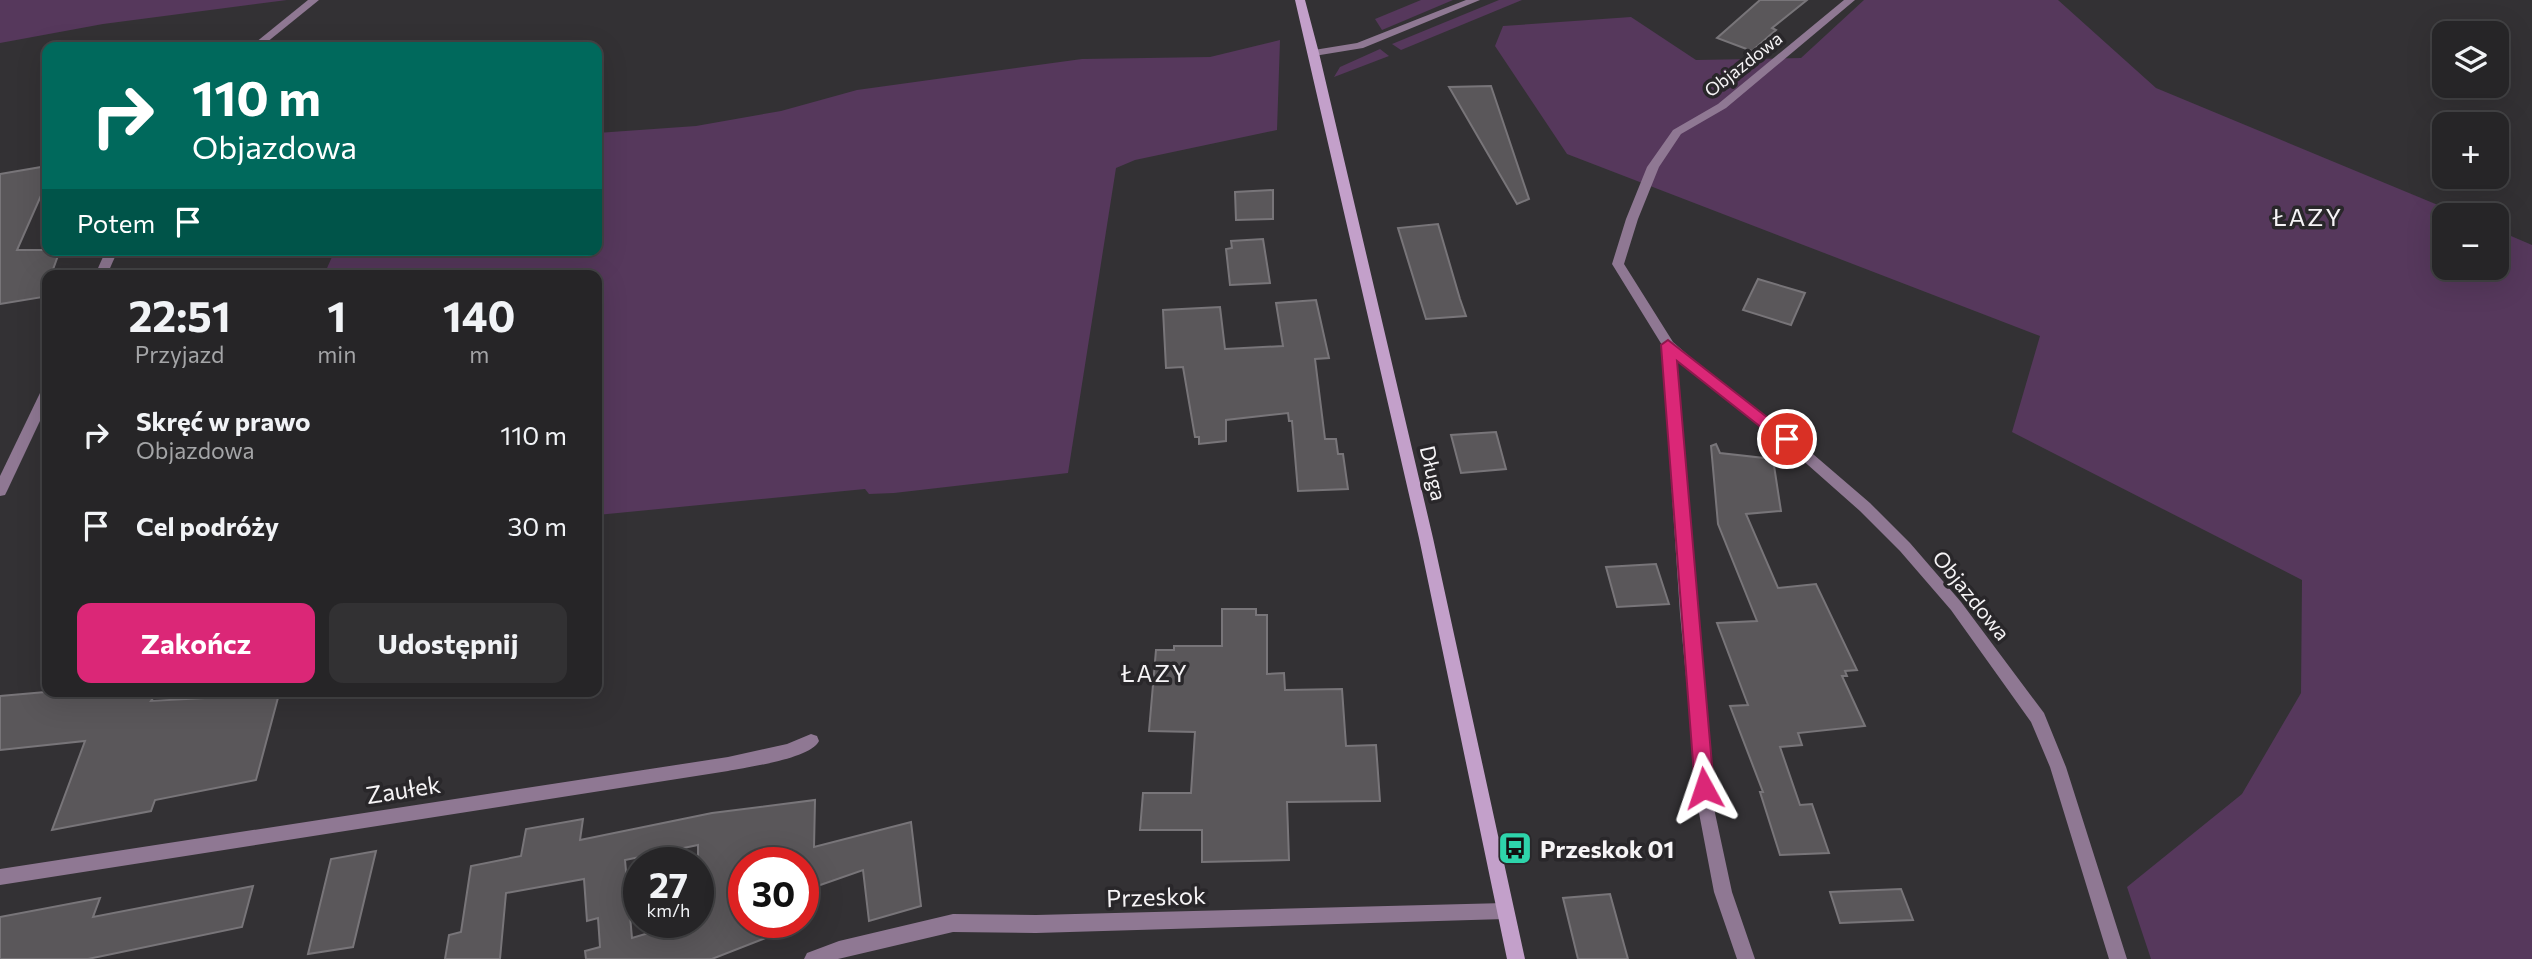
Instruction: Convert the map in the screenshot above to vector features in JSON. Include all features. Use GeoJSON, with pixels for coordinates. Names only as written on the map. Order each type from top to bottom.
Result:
{"type":"FeatureCollection","features":[{"type":"Feature","properties":{"kind":"street"},"geometry":{"type":"LineString","coordinates":[[261,42],[314,0]]}},
{"type":"Feature","properties":{"kind":"street","name":"Długa"},"geometry":{"type":"LineString","coordinates":[[1300,0],[1426,538],[1516,959]]}},
{"type":"Feature","properties":{"kind":"street"},"geometry":{"type":"LineString","coordinates":[[1314,53],[1359,46],[1475,0]]}},
{"type":"Feature","properties":{"kind":"street","name":"Objazdowa"},"geometry":{"type":"LineString","coordinates":[[1850,0],[1722,106],[1677,132],[1653,167],[1632,219],[1618,264],[1668,345],[1698,372],[1787,439],[1865,507],[1905,547],[1956,606],[2038,718],[2059,767],[2118,959]]}},
{"type":"Feature","properties":{"kind":"street","name":"Objazdowa"},"geometry":{"type":"LineString","coordinates":[[1668,345],[1688,614],[1707,813],[1723,892],[1746,959]]}},
{"type":"Feature","properties":{"kind":"street"},"geometry":{"type":"LineString","coordinates":[[0,491],[42,403]]}},
{"type":"Feature","properties":{"kind":"street","name":"Zaułek"},"geometry":{"type":"LineString","coordinates":[[0,877],[727,764],[789,751],[811,741]]}},
{"type":"Feature","properties":{"kind":"street","name":"Przeskok"},"geometry":{"type":"LineString","coordinates":[[813,959],[839,950],[953,923],[1036,924],[1505,911]]}},
{"type":"Feature","properties":{"kind":"shaded area"},"geometry":{"type":"Polygon","coordinates":[[[0,0],[287,0],[103,24],[0,43],[0,0]]]}},
{"type":"Feature","properties":{"kind":"shaded area"},"geometry":{"type":"Polygon","coordinates":[[[1421,0],[1453,0],[1382,30],[1375,19],[1421,0]]]}},
{"type":"Feature","properties":{"kind":"shaded area"},"geometry":{"type":"Polygon","coordinates":[[[1499,0],[1522,0],[1401,50],[1392,44],[1499,0]]]}},
{"type":"Feature","properties":{"kind":"shaded area"},"geometry":{"type":"Polygon","coordinates":[[[1864,0],[2058,0],[2156,88],[2433,203],[2432,280],[2509,280],[2509,235],[2532,245],[2532,959],[2151,959],[2127,887],[2242,794],[2301,693],[2302,580],[2012,432],[2040,336],[1567,154],[1495,46],[1503,26],[1631,17],[1696,60],[1801,58],[1864,0]]]}},
{"type":"Feature","properties":{"kind":"shaded area"},"geometry":{"type":"Polygon","coordinates":[[[1280,40],[1277,130],[1135,160],[1116,168],[1068,473],[894,493],[869,494],[865,489],[602,515],[602,270],[326,270],[332,256],[602,256],[602,133],[696,126],[781,111],[857,90],[1082,59],[1210,57],[1280,40]]]}},
{"type":"Feature","properties":{"kind":"shaded area"},"geometry":{"type":"Polygon","coordinates":[[[1380,49],[1389,56],[1334,77],[1340,67],[1380,49]]]}},
{"type":"Feature","properties":{"kind":"building"},"geometry":{"type":"Polygon","coordinates":[[[1760,0],[1807,0],[1772,28],[1776,30],[1752,51],[1717,38],[1760,0]]]}},
{"type":"Feature","properties":{"kind":"building"},"geometry":{"type":"Polygon","coordinates":[[[1491,86],[1529,199],[1517,204],[1449,87],[1491,86]]]}},
{"type":"Feature","properties":{"kind":"building"},"geometry":{"type":"Polygon","coordinates":[[[42,167],[42,193],[17,250],[42,250],[42,256],[58,256],[53,270],[42,270],[42,297],[0,304],[0,174],[42,167]]]}},
{"type":"Feature","properties":{"kind":"building"},"geometry":{"type":"Polygon","coordinates":[[[1273,190],[1273,219],[1236,220],[1235,192],[1273,190]]]}},
{"type":"Feature","properties":{"kind":"building"},"geometry":{"type":"Polygon","coordinates":[[[1438,224],[1466,316],[1426,319],[1398,228],[1438,224]]]}},
{"type":"Feature","properties":{"kind":"building"},"geometry":{"type":"Polygon","coordinates":[[[1263,239],[1270,283],[1230,285],[1226,249],[1232,248],[1231,241],[1263,239]]]}},
{"type":"Feature","properties":{"kind":"building"},"geometry":{"type":"Polygon","coordinates":[[[1758,279],[1805,293],[1791,325],[1743,310],[1758,279]]]}},
{"type":"Feature","properties":{"kind":"building"},"geometry":{"type":"Polygon","coordinates":[[[1316,300],[1329,358],[1315,359],[1325,439],[1336,439],[1338,454],[1343,454],[1348,489],[1298,491],[1292,421],[1289,421],[1288,413],[1226,420],[1226,441],[1199,444],[1199,437],[1195,437],[1183,367],[1166,368],[1163,310],[1220,307],[1225,349],[1283,346],[1276,303],[1316,300]]]}},
{"type":"Feature","properties":{"kind":"building"},"geometry":{"type":"Polygon","coordinates":[[[1496,432],[1506,469],[1461,473],[1451,435],[1496,432]]]}},
{"type":"Feature","properties":{"kind":"building"},"geometry":{"type":"Polygon","coordinates":[[[1716,444],[1720,453],[1773,459],[1781,511],[1746,514],[1778,588],[1816,584],[1857,670],[1845,671],[1847,676],[1842,676],[1865,726],[1798,733],[1802,745],[1780,747],[1800,805],[1812,804],[1829,853],[1780,855],[1760,792],[1763,792],[1730,706],[1748,705],[1717,623],[1757,621],[1718,524],[1711,446],[1716,444]]]}},
{"type":"Feature","properties":{"kind":"building"},"geometry":{"type":"Polygon","coordinates":[[[1656,564],[1669,604],[1617,607],[1606,567],[1656,564]]]}},
{"type":"Feature","properties":{"kind":"building"},"geometry":{"type":"Polygon","coordinates":[[[1222,609],[1256,609],[1256,615],[1267,615],[1267,674],[1284,673],[1285,690],[1342,689],[1346,746],[1376,745],[1380,801],[1287,802],[1289,860],[1202,862],[1202,830],[1140,830],[1143,793],[1191,793],[1195,732],[1149,731],[1156,650],[1174,650],[1174,646],[1222,646],[1222,609]]]}},
{"type":"Feature","properties":{"kind":"building"},"geometry":{"type":"Polygon","coordinates":[[[42,692],[42,697],[154,697],[151,701],[278,697],[256,780],[155,800],[151,811],[52,830],[85,741],[0,750],[0,696],[42,692]]]}},
{"type":"Feature","properties":{"kind":"building"},"geometry":{"type":"Polygon","coordinates":[[[815,800],[814,847],[728,847],[728,938],[765,938],[712,959],[586,959],[585,951],[600,947],[598,918],[587,921],[584,879],[506,893],[500,959],[445,959],[449,935],[461,932],[471,866],[521,856],[526,829],[583,819],[580,840],[712,813],[815,800]]]}},
{"type":"Feature","properties":{"kind":"building"},"geometry":{"type":"Polygon","coordinates":[[[911,822],[921,906],[869,921],[863,870],[819,885],[819,847],[814,847],[911,822]]]}},
{"type":"Feature","properties":{"kind":"building"},"geometry":{"type":"Polygon","coordinates":[[[376,851],[353,947],[308,954],[331,859],[376,851]]]}},
{"type":"Feature","properties":{"kind":"building"},"geometry":{"type":"Polygon","coordinates":[[[253,886],[242,927],[88,959],[0,959],[0,917],[100,898],[93,917],[253,886]]]}},
{"type":"Feature","properties":{"kind":"building"},"geometry":{"type":"Polygon","coordinates":[[[1901,889],[1913,920],[1840,923],[1830,892],[1901,889]]]}},
{"type":"Feature","properties":{"kind":"building"},"geometry":{"type":"Polygon","coordinates":[[[1610,894],[1628,959],[1578,959],[1563,898],[1610,894]]]}},
{"type":"Feature","properties":{"kind":"place","name":"Przeskok 01"},"geometry":{"type":"Point","coordinates":[1515,848]}},
{"type":"Feature","properties":{"kind":"district","name":"ŁAZY"},"geometry":{"type":"Point","coordinates":[2308,216]}},
{"type":"Feature","properties":{"kind":"district","name":"ŁAZY"},"geometry":{"type":"Point","coordinates":[1155,673]}},
{"type":"Feature","properties":{"kind":"route"},"geometry":{"type":"LineString","coordinates":[[1704,788],[1668,345],[1698,372],[1787,439]]}}]}
